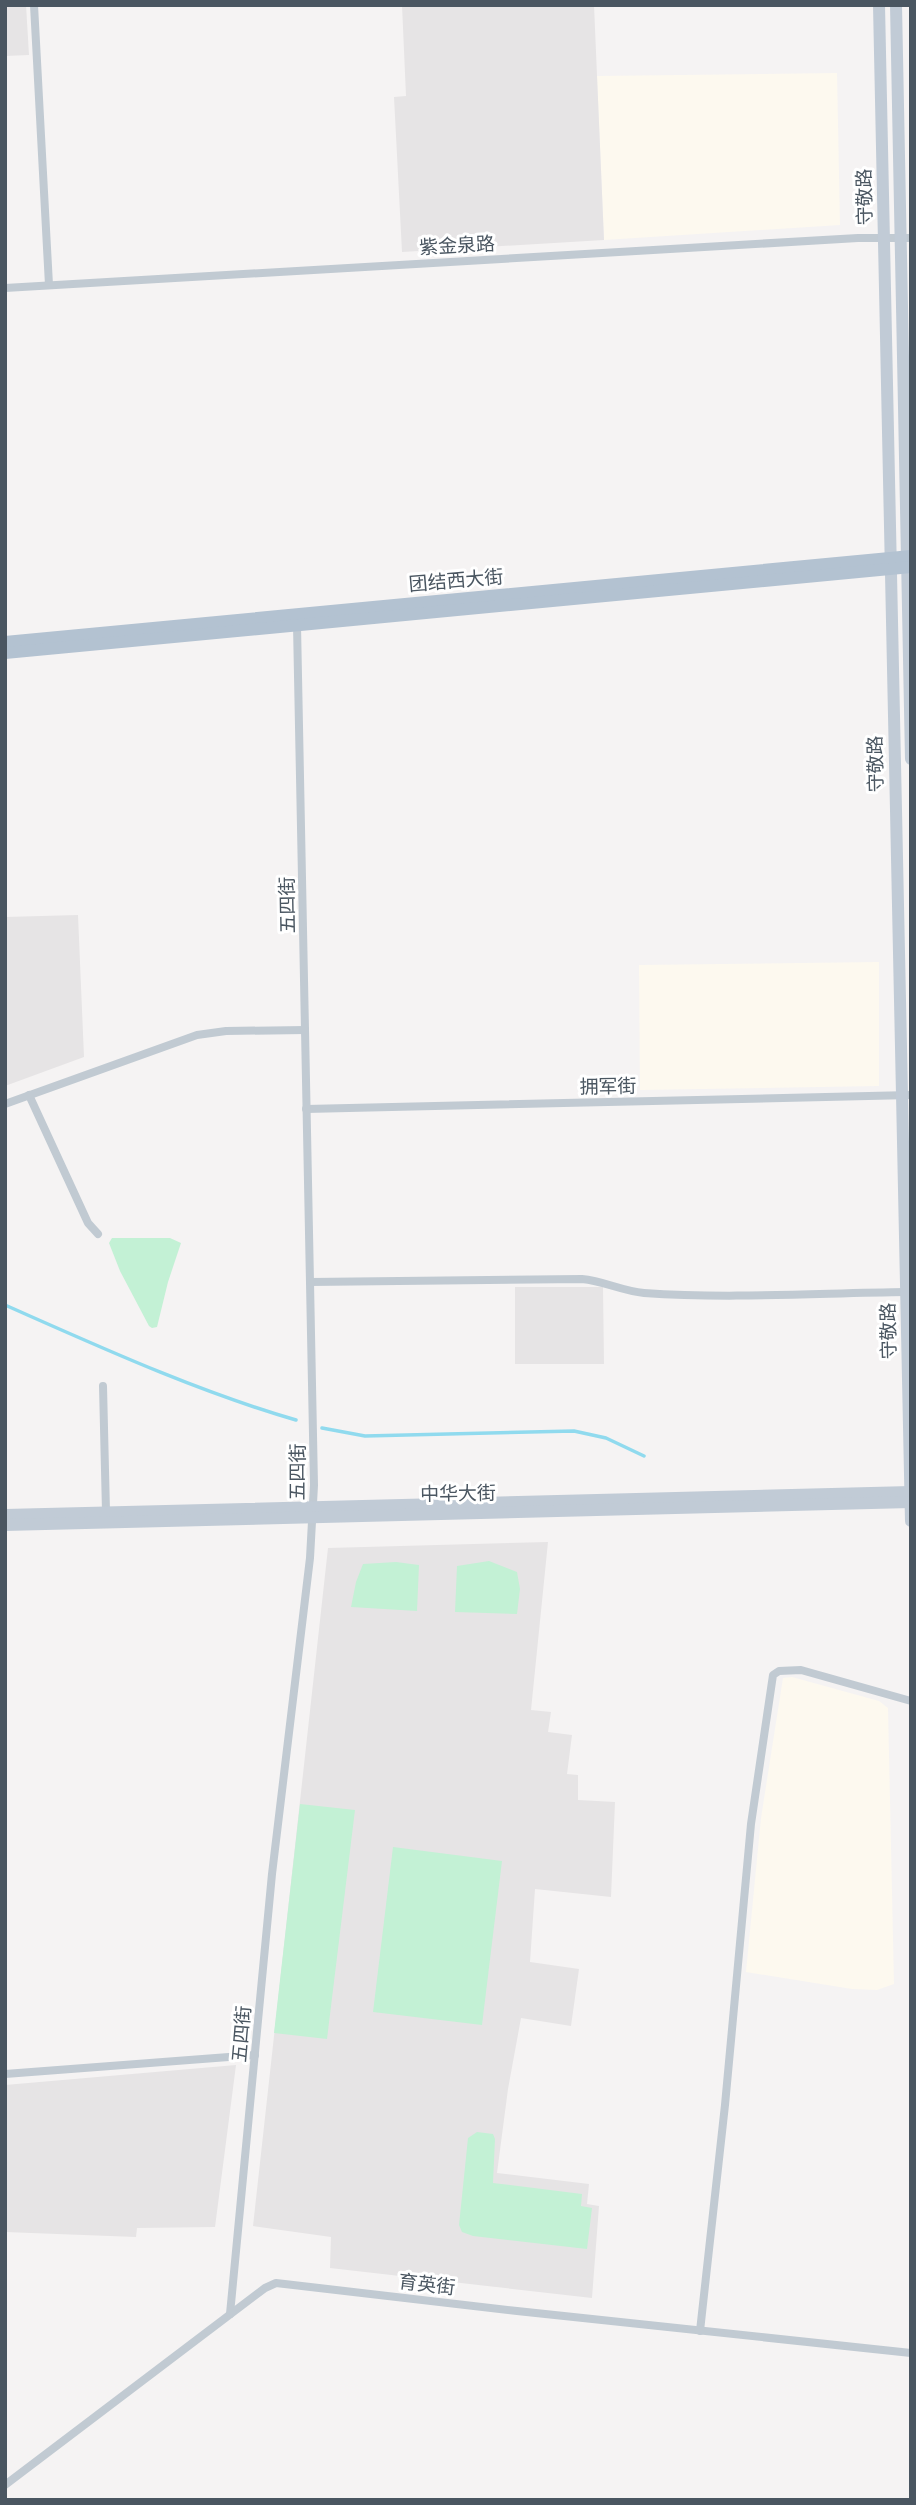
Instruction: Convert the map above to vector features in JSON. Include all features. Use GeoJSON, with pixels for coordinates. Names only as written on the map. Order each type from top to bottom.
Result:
{"type":"FeatureCollection","features":[{"type":"Feature","properties":{"kind":"main road","name":"守敬路"},"geometry":{"type":"LineString","coordinates":[[879,5],[890,563],[906,1096],[906,1292],[911,1521]]}},
{"type":"Feature","properties":{"kind":"main road","name":"守敬路"},"geometry":{"type":"LineString","coordinates":[[896,5],[905,238],[911,759]]}},
{"type":"Feature","properties":{"kind":"main road","name":"团结西大街"},"geometry":{"type":"LineString","coordinates":[[5,653],[909,561]]}},
{"type":"Feature","properties":{"kind":"main road","name":"团结西大街"},"geometry":{"type":"LineString","coordinates":[[5,642],[890,563]]}},
{"type":"Feature","properties":{"kind":"main road","name":"中华大街"},"geometry":{"type":"LineString","coordinates":[[5,1525],[313,1511],[910,1492]]}},
{"type":"Feature","properties":{"kind":"main road","name":"中华大街"},"geometry":{"type":"LineString","coordinates":[[5,1515],[911,1502]]}},
{"type":"Feature","properties":{"kind":"street"},"geometry":{"type":"LineString","coordinates":[[34,5],[49,285]]}},
{"type":"Feature","properties":{"kind":"street","name":"紫金泉路"},"geometry":{"type":"LineString","coordinates":[[5,288],[905,238]]}},
{"type":"Feature","properties":{"kind":"street","name":"五四街"},"geometry":{"type":"LineString","coordinates":[[230,2314],[272,1874],[310,1558],[313,1511],[297,625]]}},
{"type":"Feature","properties":{"kind":"street"},"geometry":{"type":"LineString","coordinates":[[5,1104],[197,1035],[226,1031],[305,1030]]}},
{"type":"Feature","properties":{"kind":"street"},"geometry":{"type":"LineString","coordinates":[[29,1095],[88,1223],[98,1234]]}},
{"type":"Feature","properties":{"kind":"street","name":"拥军街"},"geometry":{"type":"LineString","coordinates":[[306,1109],[906,1096]]}},
{"type":"Feature","properties":{"kind":"street"},"geometry":{"type":"LineString","coordinates":[[310,1282],[582,1279],[601,1281],[618,1289],[646,1293],[722,1295],[906,1292]]}},
{"type":"Feature","properties":{"kind":"street"},"geometry":{"type":"LineString","coordinates":[[103,1386],[106,1512]]}},
{"type":"Feature","properties":{"kind":"street"},"geometry":{"type":"LineString","coordinates":[[700,2331],[725,2105],[751,1824],[773,1675],[779,1671],[801,1670],[911,1701]]}},
{"type":"Feature","properties":{"kind":"street"},"geometry":{"type":"LineString","coordinates":[[5,2074],[255,2055]]}},
{"type":"Feature","properties":{"kind":"street","name":"育英街"},"geometry":{"type":"LineString","coordinates":[[5,2485],[271,2284],[284,2282],[517,2311],[911,2353]]}},
{"type":"Feature","properties":{"kind":"shaded area"},"geometry":{"type":"Polygon","coordinates":[[[5,5],[26,5],[29,55],[5,56],[5,5]]]}},
{"type":"Feature","properties":{"kind":"shaded area"},"geometry":{"type":"Polygon","coordinates":[[[402,5],[594,5],[604,240],[402,252],[394,97],[406,96],[402,5]]]}},
{"type":"Feature","properties":{"kind":"shaded area"},"geometry":{"type":"Polygon","coordinates":[[[837,73],[840,225],[604,240],[597,76],[837,73]]]}},
{"type":"Feature","properties":{"kind":"shaded area"},"geometry":{"type":"Polygon","coordinates":[[[78,915],[84,1057],[5,1086],[5,917],[78,915]]]}},
{"type":"Feature","properties":{"kind":"shaded area"},"geometry":{"type":"Polygon","coordinates":[[[879,962],[879,1086],[640,1090],[639,965],[879,962]]]}},
{"type":"Feature","properties":{"kind":"shaded area"},"geometry":{"type":"Polygon","coordinates":[[[515,1287],[603,1287],[604,1364],[515,1364],[515,1287]]]}},
{"type":"Feature","properties":{"kind":"shaded area"},"geometry":{"type":"Polygon","coordinates":[[[548,1542],[531,1710],[551,1712],[548,1732],[572,1735],[567,1774],[578,1775],[578,1800],[615,1802],[611,1897],[535,1889],[530,1962],[579,1969],[571,2026],[521,2018],[497,2173],[589,2184],[587,2204],[599,2206],[592,2298],[330,2268],[331,2237],[253,2226],[328,1548],[548,1542]]]}},
{"type":"Feature","properties":{"kind":"shaded area"},"geometry":{"type":"Polygon","coordinates":[[[792,1677],[879,1701],[888,1708],[894,1984],[877,1990],[852,1989],[746,1972],[761,1818],[783,1678],[792,1677]]]}},
{"type":"Feature","properties":{"kind":"shaded area"},"geometry":{"type":"Polygon","coordinates":[[[236,2065],[215,2227],[137,2228],[136,2237],[5,2232],[5,2085],[236,2065]]]}},
{"type":"Feature","properties":{"kind":"green space"},"geometry":{"type":"Polygon","coordinates":[[[112,1238],[170,1238],[181,1243],[157,1327],[149,1326],[120,1271],[109,1243],[112,1238]]]}},
{"type":"Feature","properties":{"kind":"green space"},"geometry":{"type":"Polygon","coordinates":[[[489,1561],[517,1572],[520,1589],[517,1614],[455,1612],[457,1566],[489,1561]]]}},
{"type":"Feature","properties":{"kind":"green space"},"geometry":{"type":"Polygon","coordinates":[[[396,1562],[419,1565],[417,1611],[351,1607],[363,1564],[396,1562]]]}},
{"type":"Feature","properties":{"kind":"green space"},"geometry":{"type":"Polygon","coordinates":[[[300,1804],[355,1810],[327,2039],[274,2033],[300,1804]]]}},
{"type":"Feature","properties":{"kind":"green space"},"geometry":{"type":"Polygon","coordinates":[[[393,1847],[502,1861],[482,2025],[373,2012],[393,1847]]]}},
{"type":"Feature","properties":{"kind":"green space"},"geometry":{"type":"Polygon","coordinates":[[[477,2132],[493,2134],[495,2139],[493,2183],[582,2194],[581,2206],[592,2208],[587,2249],[473,2236],[462,2232],[459,2225],[468,2138],[477,2132]]]}},
{"type":"Feature","properties":{"kind":"waterway"},"geometry":{"type":"LineString","coordinates":[[5,1305],[185,1382],[296,1420]]}},
{"type":"Feature","properties":{"kind":"waterway"},"geometry":{"type":"LineString","coordinates":[[322,1428],[365,1436],[574,1431],[606,1438],[644,1456]]}}]}
